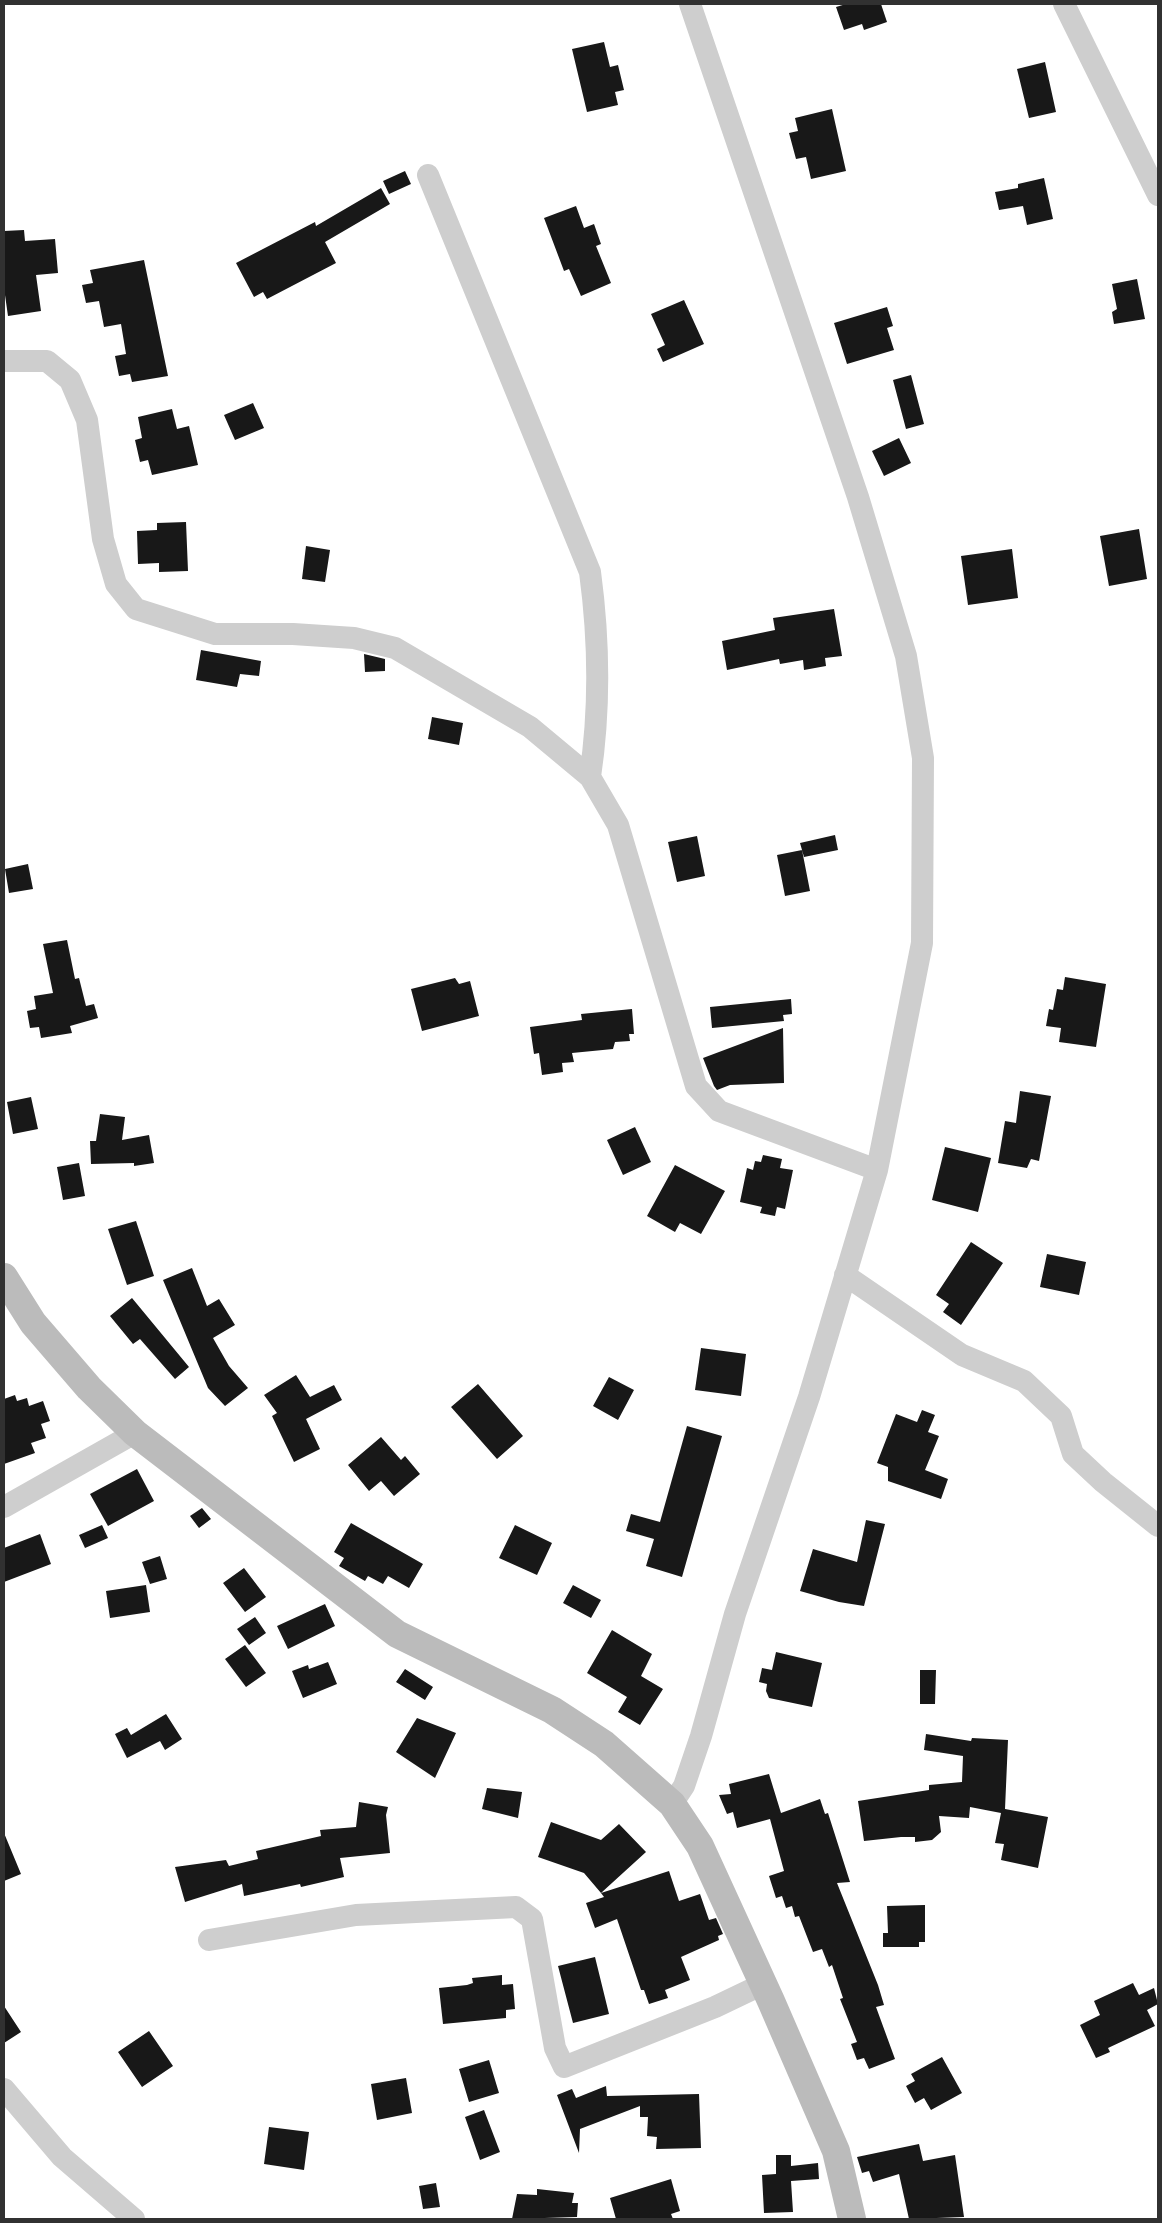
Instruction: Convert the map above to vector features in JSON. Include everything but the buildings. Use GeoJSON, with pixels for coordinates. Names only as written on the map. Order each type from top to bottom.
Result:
{"type":"FeatureCollection","features":[{"type":"Feature","properties":{"kind":"street"},"geometry":{"type":"LineString","coordinates":[[672,1804],[684,1786],[701,1736],[736,1614],[809,1397],[877,1170],[922,943],[923,758],[906,656],[858,497],[690,4]]}},
{"type":"Feature","properties":{"kind":"street"},"geometry":{"type":"LineString","coordinates":[[1064,4],[1158,195]]}},
{"type":"Feature","properties":{"kind":"street"},"geometry":{"type":"LineString","coordinates":[[428,176],[590,572],[596,614],[596,735],[590,777]]}},
{"type":"Feature","properties":{"kind":"street"},"geometry":{"type":"LineString","coordinates":[[4,361],[47,361],[70,380],[87,420],[103,539],[116,584],[136,609],[215,634],[293,634],[354,638],[395,648],[530,727],[590,777],[618,825],[696,1086],[719,1110],[877,1170]]}},
{"type":"Feature","properties":{"kind":"street"},"geometry":{"type":"LineString","coordinates":[[845,1275],[962,1355],[1024,1381],[1061,1416],[1074,1454],[1117,1493],[1158,1526]]}},
{"type":"Feature","properties":{"kind":"street"},"geometry":{"type":"LineString","coordinates":[[4,1277],[33,1323],[89,1388],[135,1433],[397,1634],[552,1710],[604,1744],[672,1804],[700,1846],[836,2151],[852,2219]]}},
{"type":"Feature","properties":{"kind":"street"},"geometry":{"type":"LineString","coordinates":[[4,1508],[135,1433]]}},
{"type":"Feature","properties":{"kind":"street"},"geometry":{"type":"LineString","coordinates":[[209,1940],[356,1915],[516,1907],[532,1919],[555,2048],[564,2067],[715,2007],[763,1984]]}},
{"type":"Feature","properties":{"kind":"street"},"geometry":{"type":"LineString","coordinates":[[4,2089],[62,2157],[134,2219]]}}]}
